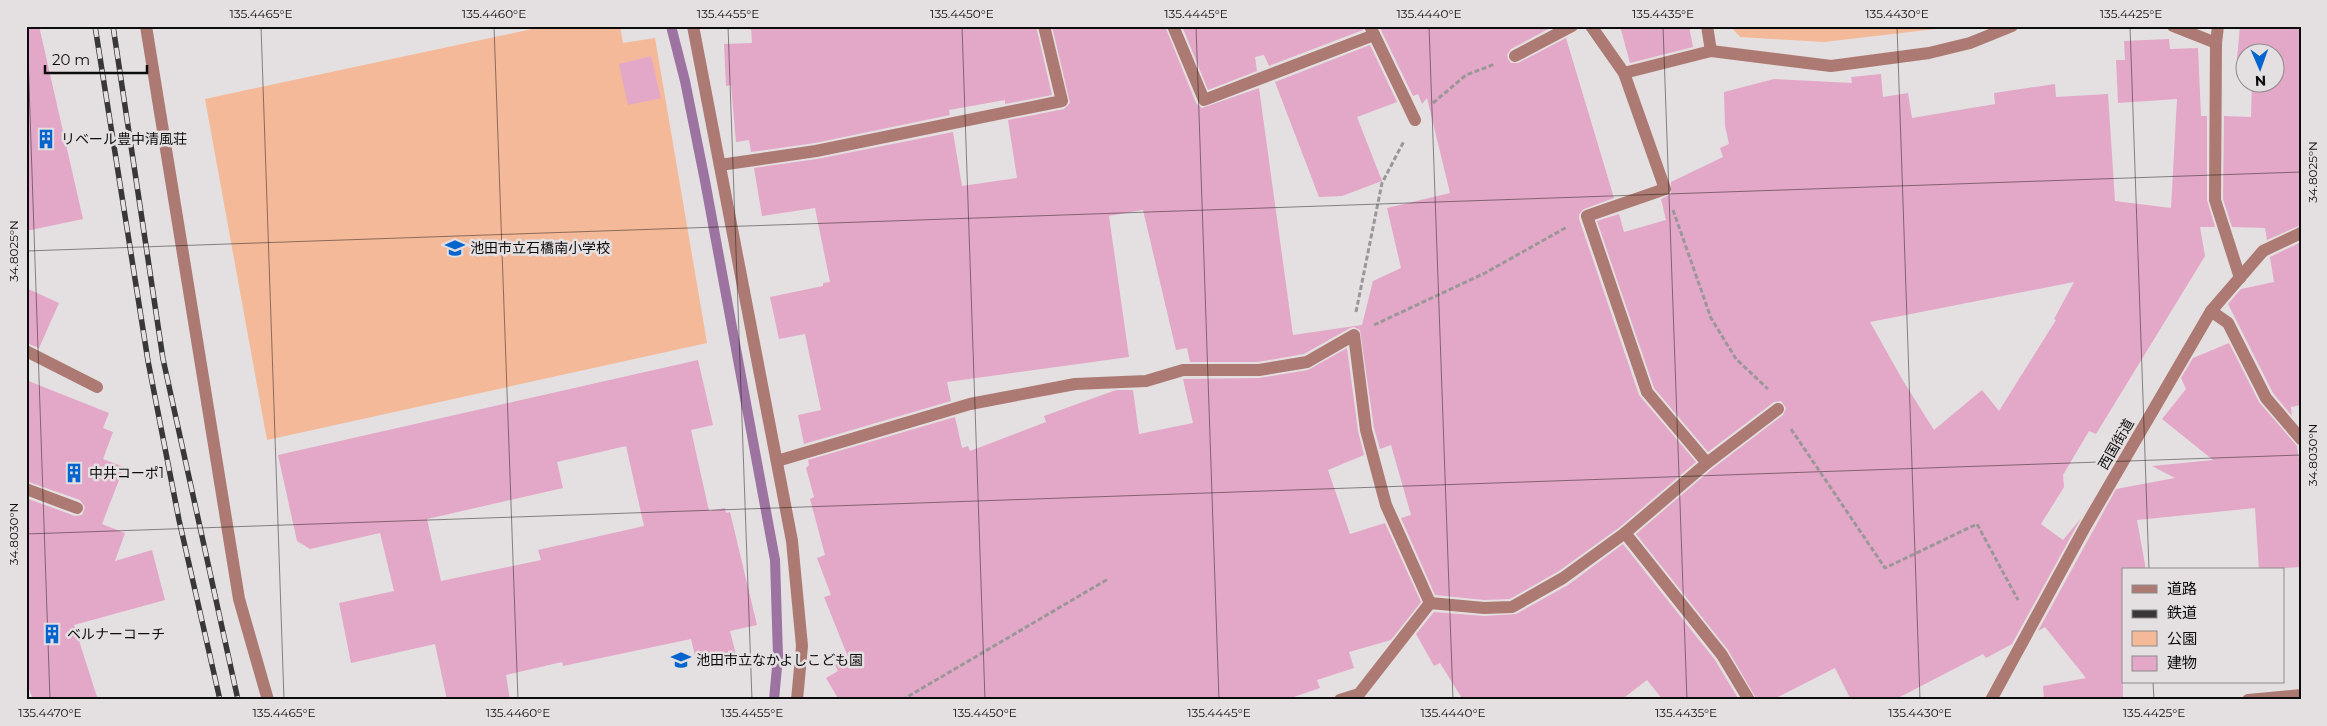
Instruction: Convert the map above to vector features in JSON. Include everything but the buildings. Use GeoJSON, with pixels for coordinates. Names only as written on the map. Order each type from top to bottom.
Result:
{"type":"FeatureCollection","features":[{"type":"Feature","properties":{"kind":"street"},"geometry":{"type":"LineString","coordinates":[[146,26],[239,599],[268,700]]}},
{"type":"Feature","properties":{"kind":"street"},"geometry":{"type":"LineString","coordinates":[[693,26],[792,541],[802,646],[796,700]]}},
{"type":"Feature","properties":{"kind":"street"},"geometry":{"type":"LineString","coordinates":[[720,164],[816,151],[1062,101],[1044,26]]}},
{"type":"Feature","properties":{"kind":"street"},"geometry":{"type":"LineString","coordinates":[[1173,26],[1204,100],[1372,31],[1415,120]]}},
{"type":"Feature","properties":{"kind":"street"},"geometry":{"type":"LineString","coordinates":[[1515,56],[1572,26]]}},
{"type":"Feature","properties":{"kind":"street"},"geometry":{"type":"LineString","coordinates":[[1591,26],[1624,74],[1665,189],[1587,216],[1647,392],[1707,463]]}},
{"type":"Feature","properties":{"kind":"street"},"geometry":{"type":"LineString","coordinates":[[1707,26],[1711,51]]}},
{"type":"Feature","properties":{"kind":"street"},"geometry":{"type":"LineString","coordinates":[[1624,74],[1711,51],[1831,66],[1930,53],[1970,43],[2012,26]]}},
{"type":"Feature","properties":{"kind":"street"},"geometry":{"type":"LineString","coordinates":[[2174,26],[2216,43]]}},
{"type":"Feature","properties":{"kind":"street"},"geometry":{"type":"LineString","coordinates":[[2218,26],[2216,43],[2215,200],[2240,278]]}},
{"type":"Feature","properties":{"kind":"street","name":"西国街道"},"geometry":{"type":"LineString","coordinates":[[1992,700],[2031,625],[2211,311],[2263,251],[2301,233]]}},
{"type":"Feature","properties":{"kind":"street"},"geometry":{"type":"LineString","coordinates":[[2211,311],[2228,323],[2266,398],[2301,439]]}},
{"type":"Feature","properties":{"kind":"street"},"geometry":{"type":"LineString","coordinates":[[777,461],[970,404],[1056,387],[1075,384],[1146,381],[1183,370],[1259,370],[1307,362],[1354,335],[1366,430],[1386,505],[1430,603]]}},
{"type":"Feature","properties":{"kind":"street"},"geometry":{"type":"LineString","coordinates":[[26,351],[97,388]]}},
{"type":"Feature","properties":{"kind":"street"},"geometry":{"type":"LineString","coordinates":[[1430,603],[1484,608],[1512,607],[1563,578],[1625,532],[1707,463],[1778,409]]}},
{"type":"Feature","properties":{"kind":"street"},"geometry":{"type":"LineString","coordinates":[[26,489],[77,508]]}},
{"type":"Feature","properties":{"kind":"street"},"geometry":{"type":"LineString","coordinates":[[1625,532],[1722,655],[1749,700]]}},
{"type":"Feature","properties":{"kind":"street"},"geometry":{"type":"LineString","coordinates":[[1340,700],[1359,697],[1430,603]]}},
{"type":"Feature","properties":{"kind":"street"},"geometry":{"type":"LineString","coordinates":[[2248,700],[2301,695]]}},
{"type":"Feature","properties":{"kind":"path"},"geometry":{"type":"LineString","coordinates":[[1799,26],[1847,26]]}},
{"type":"Feature","properties":{"kind":"path"},"geometry":{"type":"LineString","coordinates":[[1354,335],[1382,183],[1415,120],[1442,94],[1466,75],[1515,56]]}},
{"type":"Feature","properties":{"kind":"path"},"geometry":{"type":"LineString","coordinates":[[1665,189],[1711,318],[1736,359],[1771,392],[1778,409],[1885,568],[1977,524],[2031,625]]}},
{"type":"Feature","properties":{"kind":"path"},"geometry":{"type":"LineString","coordinates":[[1354,335],[1485,273],[1587,216]]}},
{"type":"Feature","properties":{"kind":"path"},"geometry":{"type":"LineString","coordinates":[[902,700],[1108,579]]}},
{"type":"Feature","properties":{"kind":"green space"},"geometry":{"type":"Polygon","coordinates":[[[546,26],[620,26],[623,43],[655,38],[707,343],[267,440],[205,99],[546,26]]]}},
{"type":"Feature","properties":{"kind":"green space"},"geometry":{"type":"Polygon","coordinates":[[[1730,26],[1961,26],[1824,42],[1740,37],[1730,26]]]}},
{"type":"Feature","properties":{"kind":"waterway"},"geometry":{"type":"LineString","coordinates":[[671,26],[685,81],[705,181],[775,560],[778,656],[774,700]]}},
{"type":"Feature","properties":{"kind":"railway"},"geometry":{"type":"LineString","coordinates":[[95,26],[148,361],[179,520],[220,700]]}},
{"type":"Feature","properties":{"kind":"railway"},"geometry":{"type":"LineString","coordinates":[[113,26],[163,359],[238,700]]}},
{"type":"Feature","properties":{"kind":"place","name":"リベール豊中清風荘"},"geometry":{"type":"Point","coordinates":[46,139]}},
{"type":"Feature","properties":{"kind":"place","name":"池田市立石橋南小学校"},"geometry":{"type":"Point","coordinates":[455,248]}},
{"type":"Feature","properties":{"kind":"place","name":"中井コーポ1"},"geometry":{"type":"Point","coordinates":[74,473]}},
{"type":"Feature","properties":{"kind":"place","name":"ベルナーコーチ"},"geometry":{"type":"Point","coordinates":[52,634]}},
{"type":"Feature","properties":{"kind":"place","name":"池田市立なかよしこども園"},"geometry":{"type":"Point","coordinates":[681,660]}}]}
